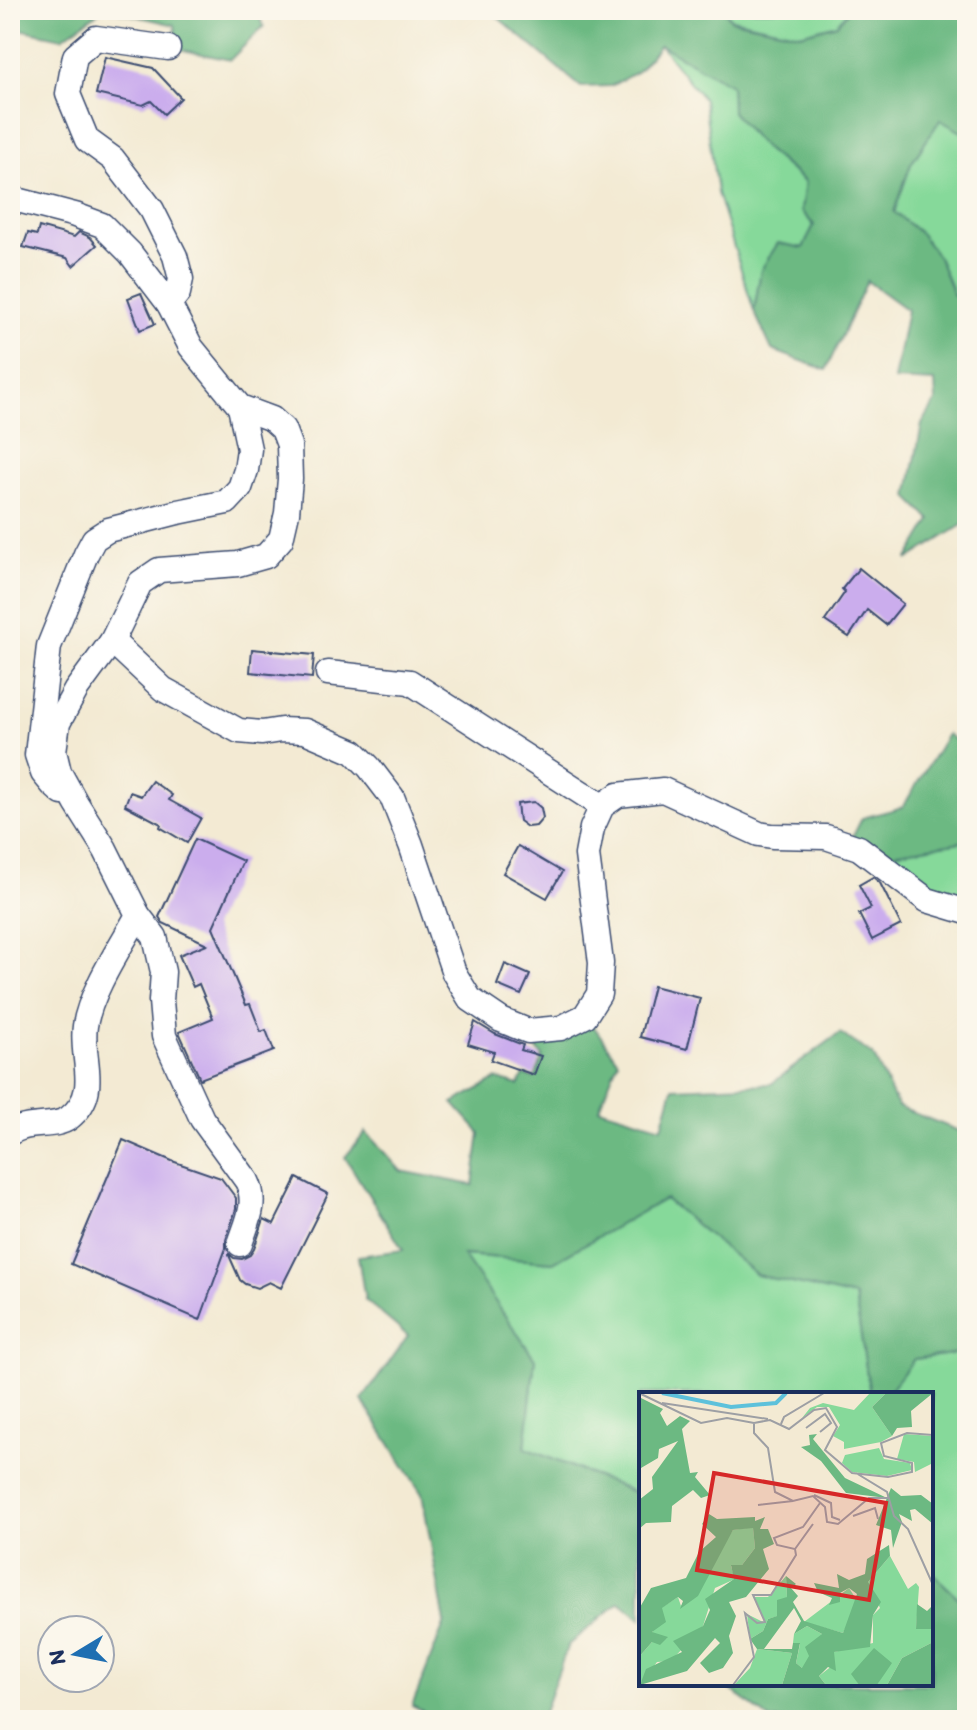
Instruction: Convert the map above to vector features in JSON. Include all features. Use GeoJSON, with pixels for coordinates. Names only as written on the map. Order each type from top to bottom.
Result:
{"type":"FeatureCollection","features":[{"type":"Feature","properties":{"kind":"street"},"geometry":{"type":"LineString","coordinates":[[168,48],[96,38],[75,56],[68,94],[87,140],[113,159],[152,210],[175,256],[181,279],[178,293],[169,304]]}},
{"type":"Feature","properties":{"kind":"street"},"geometry":{"type":"LineString","coordinates":[[10,198],[102,225],[130,253],[169,304],[191,347],[240,407],[249,449],[240,488],[227,502],[108,530],[94,539],[86,554],[49,646],[37,755],[43,773],[76,803]]}},
{"type":"Feature","properties":{"kind":"street"},"geometry":{"type":"LineString","coordinates":[[240,407],[272,419],[283,429],[289,445],[290,479],[281,539],[266,556],[238,564],[159,570],[140,583],[112,641],[76,690],[58,723],[54,751],[59,772],[105,849],[138,915],[155,937],[163,972],[161,1001],[164,1036],[202,1119],[252,1191],[254,1204],[240,1244]]}},
{"type":"Feature","properties":{"kind":"street"},"geometry":{"type":"LineString","coordinates":[[112,641],[163,689],[239,731],[305,731],[354,752],[392,797],[454,973],[470,999],[501,1020],[528,1031],[561,1028],[585,1016],[599,994],[601,963],[587,855],[592,828],[602,806],[618,795],[663,790],[759,834],[826,837],[859,848],[927,900],[967,912]]}},
{"type":"Feature","properties":{"kind":"street"},"geometry":{"type":"LineString","coordinates":[[328,673],[410,682],[602,806]]}},
{"type":"Feature","properties":{"kind":"street"},"geometry":{"type":"LineString","coordinates":[[10,1133],[21,1127],[66,1120],[79,1107],[87,1090],[89,1070],[83,1042],[85,1023],[92,1001],[138,915]]}},
{"type":"Feature","properties":{"kind":"green space"},"geometry":{"type":"Polygon","coordinates":[[[10,10],[102,10],[62,38],[10,27],[10,10]]]}},
{"type":"Feature","properties":{"kind":"green space"},"geometry":{"type":"Polygon","coordinates":[[[110,10],[255,10],[264,26],[230,60],[178,49],[175,25],[110,10]]]}},
{"type":"Feature","properties":{"kind":"green space"},"geometry":{"type":"Polygon","coordinates":[[[489,10],[723,10],[732,20],[800,34],[837,24],[849,10],[967,10],[967,135],[940,120],[911,164],[894,212],[921,234],[939,259],[954,296],[967,300],[967,522],[907,560],[931,520],[908,497],[922,424],[936,401],[935,382],[894,380],[907,310],[867,281],[826,370],[772,350],[754,311],[761,270],[778,243],[803,248],[814,225],[801,211],[805,182],[760,144],[732,112],[731,85],[660,45],[638,71],[611,86],[581,87],[489,10]]]}},
{"type":"Feature","properties":{"kind":"green space"},"geometry":{"type":"Polygon","coordinates":[[[723,10],[849,10],[837,24],[800,34],[732,19],[723,10]]]}},
{"type":"Feature","properties":{"kind":"green space"},"geometry":{"type":"Polygon","coordinates":[[[660,45],[732,85],[760,144],[805,183],[801,211],[814,225],[803,248],[778,243],[761,270],[754,311],[717,193],[704,100],[660,45]]]}},
{"type":"Feature","properties":{"kind":"green space"},"geometry":{"type":"Polygon","coordinates":[[[940,119],[967,135],[967,300],[954,296],[939,259],[894,213],[911,164],[940,119]]]}},
{"type":"Feature","properties":{"kind":"green space"},"geometry":{"type":"Polygon","coordinates":[[[947,734],[967,749],[967,841],[880,855],[852,838],[862,818],[903,807],[947,734]]]}},
{"type":"Feature","properties":{"kind":"green space"},"geometry":{"type":"Polygon","coordinates":[[[967,841],[967,904],[931,893],[880,855],[967,841]]]}},
{"type":"Feature","properties":{"kind":"green space"},"geometry":{"type":"Polygon","coordinates":[[[590,1021],[618,1061],[599,1108],[662,1127],[673,1088],[771,1084],[840,1033],[873,1055],[898,1107],[967,1134],[967,1352],[914,1359],[889,1392],[870,1392],[855,1297],[757,1275],[665,1199],[553,1262],[463,1255],[535,1359],[525,1448],[639,1494],[639,1617],[620,1602],[568,1645],[541,1720],[440,1720],[412,1706],[445,1622],[422,1494],[362,1400],[408,1336],[365,1300],[358,1256],[403,1250],[345,1157],[366,1132],[401,1171],[473,1185],[480,1133],[453,1103],[497,1079],[519,1085],[524,1075],[535,1078],[543,1056],[528,1039],[590,1021]]]}},
{"type":"Feature","properties":{"kind":"green space"},"geometry":{"type":"Polygon","coordinates":[[[665,1199],[757,1275],[855,1297],[870,1392],[639,1392],[639,1494],[525,1448],[535,1359],[462,1255],[553,1262],[665,1199]]]}},
{"type":"Feature","properties":{"kind":"green space"},"geometry":{"type":"Polygon","coordinates":[[[967,1352],[967,1606],[933,1574],[933,1392],[889,1392],[914,1359],[967,1352]]]}},
{"type":"Feature","properties":{"kind":"green space"},"geometry":{"type":"Polygon","coordinates":[[[933,1574],[967,1606],[967,1720],[770,1720],[727,1686],[933,1686],[933,1574]]]}},
{"type":"Feature","properties":{"kind":"building"},"geometry":{"type":"Polygon","coordinates":[[[105,57],[153,68],[181,98],[164,114],[151,101],[143,105],[96,94],[105,57]]]}},
{"type":"Feature","properties":{"kind":"building"},"geometry":{"type":"Polygon","coordinates":[[[39,227],[74,237],[79,232],[97,245],[73,266],[67,258],[23,247],[28,233],[37,235],[39,227]]]}},
{"type":"Feature","properties":{"kind":"building"},"geometry":{"type":"Polygon","coordinates":[[[141,293],[155,324],[140,330],[128,298],[141,293]]]}},
{"type":"Feature","properties":{"kind":"building"},"geometry":{"type":"Polygon","coordinates":[[[859,568],[903,604],[886,625],[867,610],[849,637],[825,621],[845,592],[842,589],[859,568]]]}},
{"type":"Feature","properties":{"kind":"building"},"geometry":{"type":"Polygon","coordinates":[[[252,649],[314,655],[312,678],[250,672],[252,649]]]}},
{"type":"Feature","properties":{"kind":"building"},"geometry":{"type":"Polygon","coordinates":[[[152,781],[172,795],[169,800],[201,818],[187,843],[160,827],[161,824],[125,805],[130,792],[141,796],[152,781]]]}},
{"type":"Feature","properties":{"kind":"building"},"geometry":{"type":"Polygon","coordinates":[[[534,802],[541,808],[543,818],[536,826],[527,827],[519,821],[517,804],[534,802]]]}},
{"type":"Feature","properties":{"kind":"building"},"geometry":{"type":"Polygon","coordinates":[[[195,839],[243,861],[213,927],[246,1005],[250,1004],[261,1032],[266,1030],[274,1051],[200,1079],[179,1032],[213,1018],[199,984],[193,987],[179,955],[207,944],[163,923],[159,917],[195,839]]]}},
{"type":"Feature","properties":{"kind":"building"},"geometry":{"type":"Polygon","coordinates":[[[518,846],[562,872],[547,898],[503,873],[518,846]]]}},
{"type":"Feature","properties":{"kind":"building"},"geometry":{"type":"Polygon","coordinates":[[[873,877],[880,883],[901,925],[872,940],[859,914],[871,908],[859,885],[873,877]]]}},
{"type":"Feature","properties":{"kind":"building"},"geometry":{"type":"Polygon","coordinates":[[[505,964],[530,975],[521,995],[497,985],[505,964]]]}},
{"type":"Feature","properties":{"kind":"building"},"geometry":{"type":"Polygon","coordinates":[[[653,986],[700,998],[687,1049],[640,1037],[653,986]]]}},
{"type":"Feature","properties":{"kind":"building"},"geometry":{"type":"Polygon","coordinates":[[[475,1022],[523,1045],[521,1050],[541,1056],[534,1075],[491,1060],[494,1052],[468,1044],[475,1022]]]}},
{"type":"Feature","properties":{"kind":"building"},"geometry":{"type":"Polygon","coordinates":[[[123,1140],[221,1178],[236,1198],[226,1248],[200,1320],[71,1264],[123,1140]]]}},
{"type":"Feature","properties":{"kind":"building"},"geometry":{"type":"Polygon","coordinates":[[[297,1178],[328,1194],[281,1288],[269,1282],[257,1288],[245,1284],[240,1280],[228,1253],[242,1259],[250,1255],[264,1219],[274,1224],[297,1178]]]}}]}
